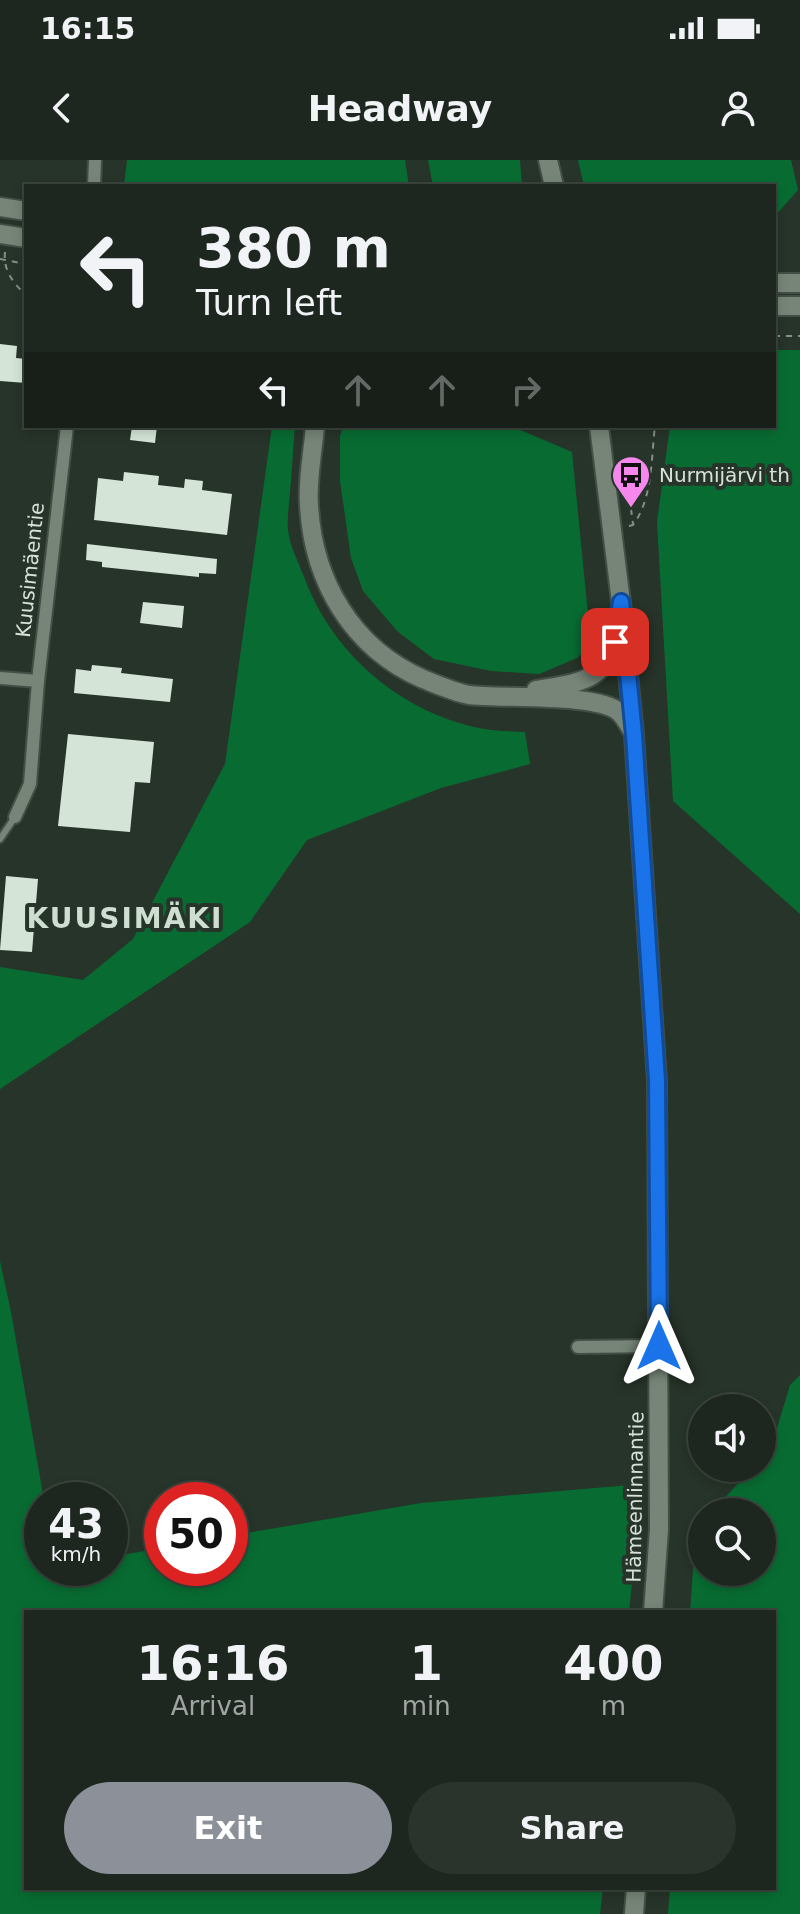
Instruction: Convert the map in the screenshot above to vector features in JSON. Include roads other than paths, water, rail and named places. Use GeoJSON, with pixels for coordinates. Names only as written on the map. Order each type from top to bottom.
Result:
{"type":"FeatureCollection","features":[{"type":"Feature","properties":{"kind":"main road"},"geometry":{"type":"LineString","coordinates":[[548,160],[554,184]]}},
{"type":"Feature","properties":{"kind":"main road"},"geometry":{"type":"LineString","coordinates":[[0,207],[24,211]]}},
{"type":"Feature","properties":{"kind":"main road"},"geometry":{"type":"LineString","coordinates":[[3,242],[24,238]]}},
{"type":"Feature","properties":{"kind":"main road"},"geometry":{"type":"LineString","coordinates":[[776,283],[800,283]]}},
{"type":"Feature","properties":{"kind":"main road"},"geometry":{"type":"LineString","coordinates":[[776,306],[800,306]]}},
{"type":"Feature","properties":{"kind":"main road"},"geometry":{"type":"LineString","coordinates":[[315,428],[308,503],[317,556],[327,585],[341,608],[357,632],[379,654],[408,672],[465,694],[586,700],[606,704],[620,712],[634,735]]}},
{"type":"Feature","properties":{"kind":"main road","name":"Hämeenlinnantie"},"geometry":{"type":"LineString","coordinates":[[599,428],[634,735],[657,1080],[659,1529],[653,1610]]}},
{"type":"Feature","properties":{"kind":"main road"},"geometry":{"type":"LineString","coordinates":[[493,697],[574,684],[596,675],[609,658],[615,642],[621,602]]}},
{"type":"Feature","properties":{"kind":"main road"},"geometry":{"type":"LineString","coordinates":[[634,1914],[636,1890]]}},
{"type":"Feature","properties":{"kind":"street"},"geometry":{"type":"LineString","coordinates":[[94,184],[95,160]]}},
{"type":"Feature","properties":{"kind":"street","name":"Kuusimäentie"},"geometry":{"type":"LineString","coordinates":[[15,817],[30,784],[38,681],[67,428]]}},
{"type":"Feature","properties":{"kind":"street"},"geometry":{"type":"LineString","coordinates":[[0,678],[38,681]]}},
{"type":"Feature","properties":{"kind":"street"},"geometry":{"type":"LineString","coordinates":[[578,1347],[659,1346]]}},
{"type":"Feature","properties":{"kind":"lane"},"geometry":{"type":"LineString","coordinates":[[0,839],[15,817]]}},
{"type":"Feature","properties":{"kind":"place","name":"Nurmijärvi th"},"geometry":{"type":"Point","coordinates":[631,509]}},
{"type":"Feature","properties":{"kind":"district","name":"KUUSIMÄKI"},"geometry":{"type":"Point","coordinates":[125,918]}}]}
